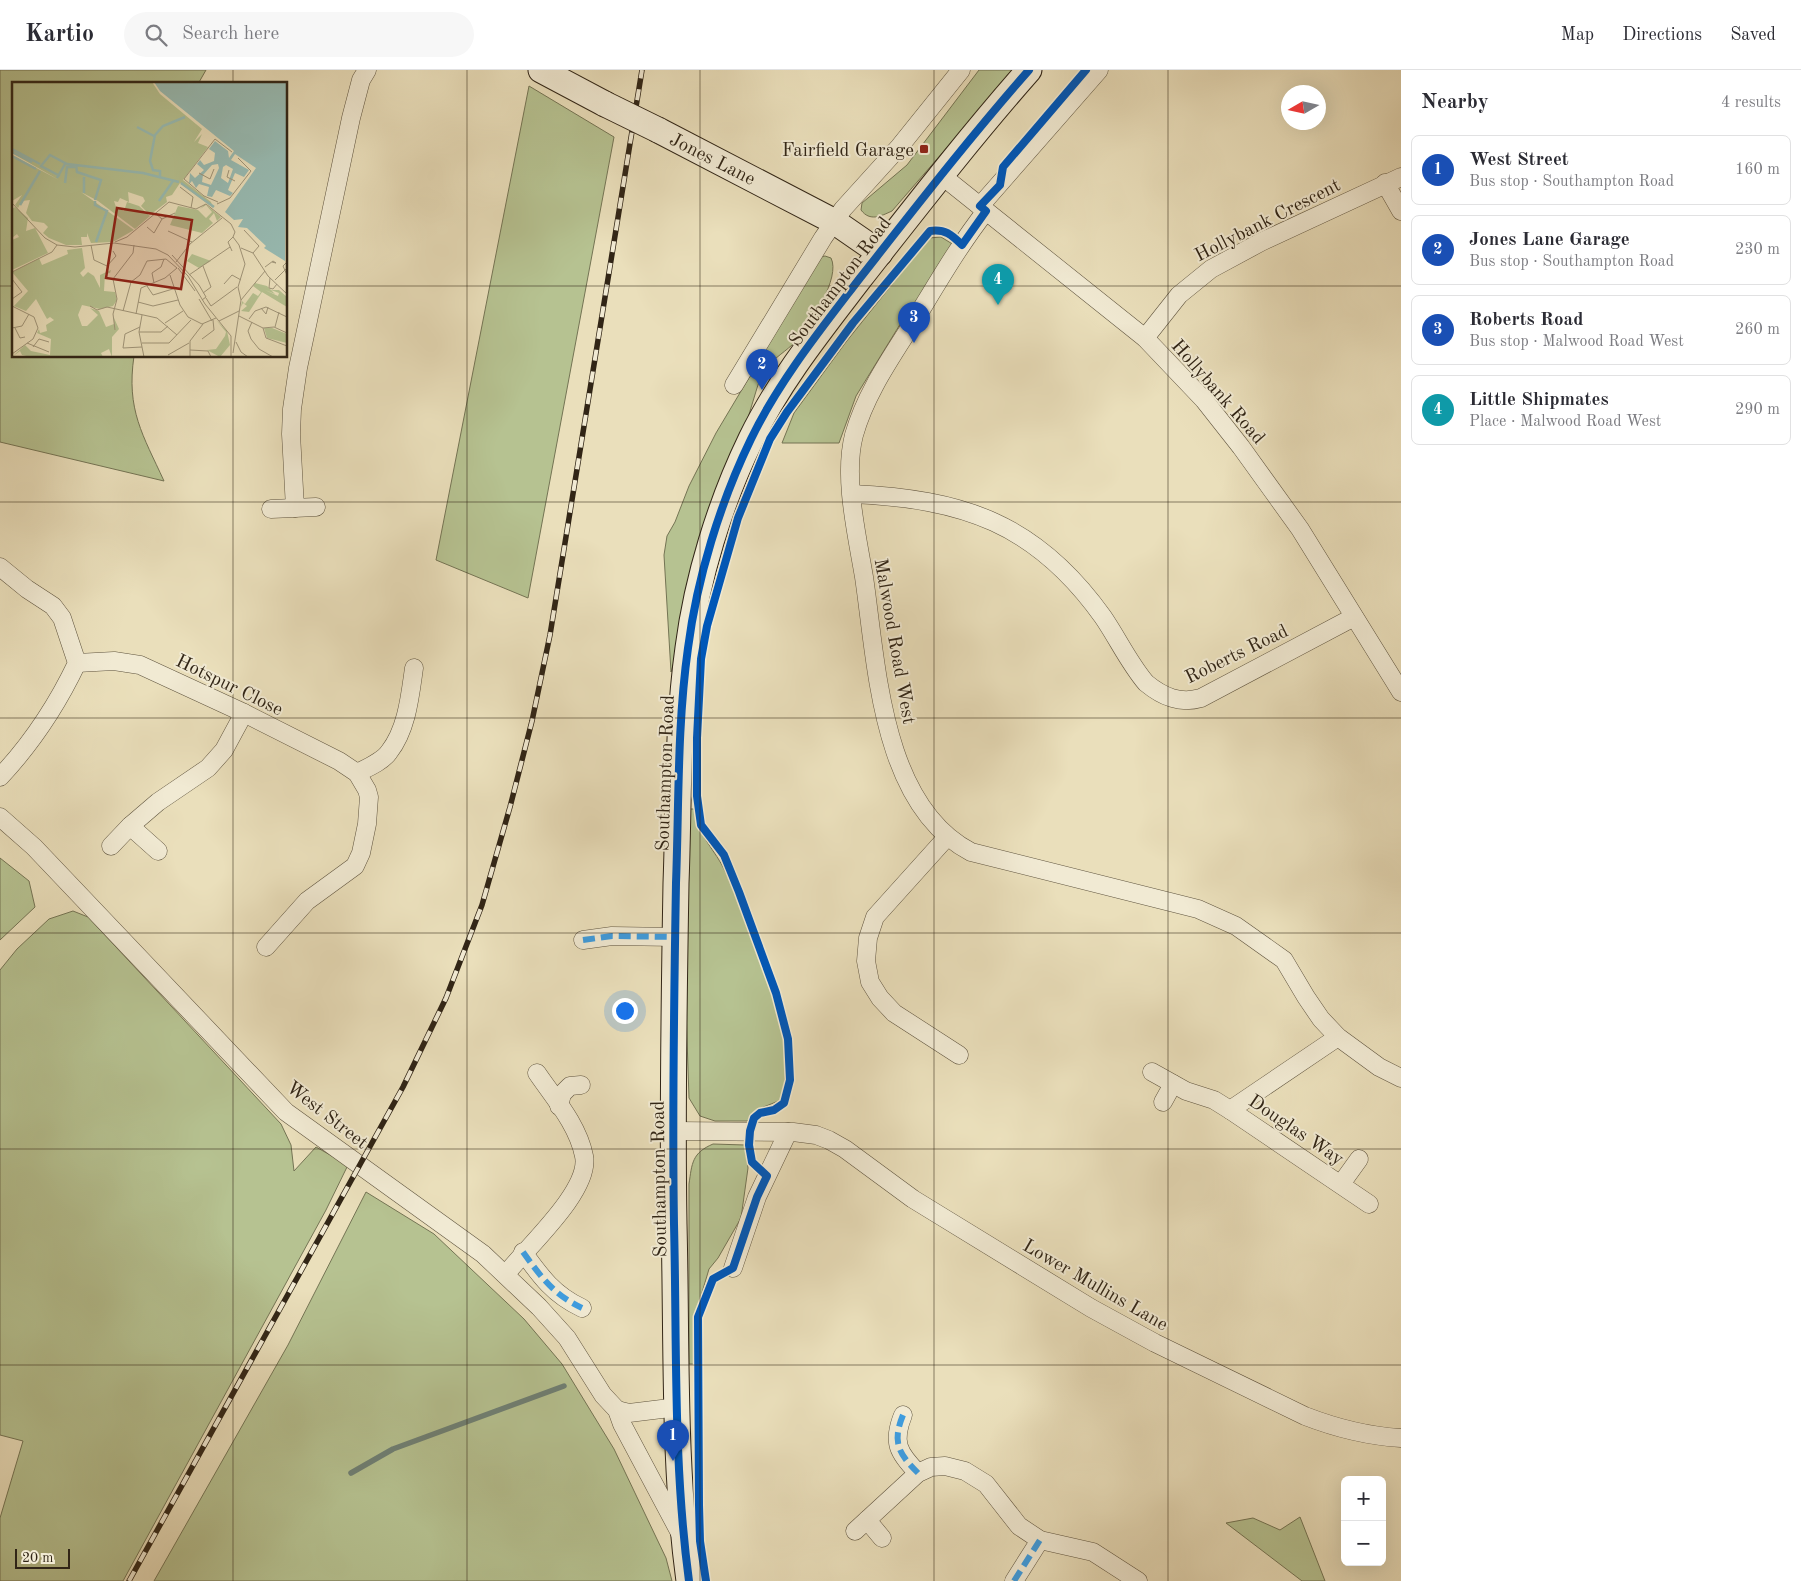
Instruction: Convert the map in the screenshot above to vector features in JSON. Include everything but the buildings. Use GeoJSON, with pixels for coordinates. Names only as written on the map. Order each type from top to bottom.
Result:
{"type":"FeatureCollection","features":[{"type":"Feature","properties":{"kind":"street"},"geometry":{"type":"LineString","coordinates":[[295,508],[291,434],[292,409],[298,368],[351,118],[360,85],[368,70]]}},
{"type":"Feature","properties":{"kind":"street","name":"Jones Lane"},"geometry":{"type":"LineString","coordinates":[[541,70],[835,222],[880,253]]}},
{"type":"Feature","properties":{"kind":"street","name":"Southampton Road"},"geometry":{"type":"LineString","coordinates":[[734,385],[823,238],[843,209],[900,146],[960,70]]}},
{"type":"Feature","properties":{"kind":"street","name":"Southampton Road"},"geometry":{"type":"LineString","coordinates":[[689,1581],[683,1537],[678,1407],[673,1131],[675,936],[683,690],[688,646],[697,599],[731,484],[748,446],[774,397],[826,322],[942,175],[1029,70]]}},
{"type":"Feature","properties":{"kind":"street","name":"Malwood Road West"},"geometry":{"type":"LineString","coordinates":[[1099,70],[983,209],[881,374],[863,410],[852,446],[852,494],[876,671],[890,735],[918,801],[947,837],[971,852],[990,858],[1198,909],[1219,917],[1253,937],[1284,960],[1311,1004],[1338,1037],[1380,1067],[1401,1078]]}},
{"type":"Feature","properties":{"kind":"street","name":"Hollybank Road"},"geometry":{"type":"LineString","coordinates":[[942,175],[1144,338],[1204,400],[1241,447],[1300,529],[1401,692]]}},
{"type":"Feature","properties":{"kind":"street"},"geometry":{"type":"LineString","coordinates":[[1393,180],[1401,211]]}},
{"type":"Feature","properties":{"kind":"street","name":"Hollybank Crescent"},"geometry":{"type":"LineString","coordinates":[[1144,338],[1179,295],[1211,269],[1393,180]]}},
{"type":"Feature","properties":{"kind":"street","name":"Roberts Road"},"geometry":{"type":"LineString","coordinates":[[852,494],[919,499],[986,517],[1014,530],[1040,550],[1080,588],[1102,616],[1146,683],[1157,692],[1174,700],[1189,702],[1201,698],[1354,617]]}},
{"type":"Feature","properties":{"kind":"street"},"geometry":{"type":"LineString","coordinates":[[271,509],[316,508]]}},
{"type":"Feature","properties":{"kind":"street"},"geometry":{"type":"LineString","coordinates":[[0,777],[42,724],[63,693],[77,663],[62,618],[53,606],[2,572]]}},
{"type":"Feature","properties":{"kind":"street","name":"Hotspur Close"},"geometry":{"type":"LineString","coordinates":[[77,663],[114,660],[140,665],[244,713],[339,761],[357,773],[364,782],[369,797],[361,853],[354,866],[344,876],[307,900],[266,947]]}},
{"type":"Feature","properties":{"kind":"street"},"geometry":{"type":"LineString","coordinates":[[357,773],[388,753],[397,738],[404,722],[414,668]]}},
{"type":"Feature","properties":{"kind":"street"},"geometry":{"type":"LineString","coordinates":[[111,846],[130,826],[158,802],[208,768],[224,750],[244,713]]}},
{"type":"Feature","properties":{"kind":"street","name":"West Street"},"geometry":{"type":"LineString","coordinates":[[0,817],[34,847],[286,1112],[483,1254],[506,1274],[567,1338],[603,1395],[618,1410],[622,1424],[683,1537]]}},
{"type":"Feature","properties":{"kind":"street"},"geometry":{"type":"LineString","coordinates":[[130,826],[158,851]]}},
{"type":"Feature","properties":{"kind":"street"},"geometry":{"type":"LineString","coordinates":[[947,837],[875,917],[868,938],[866,961],[870,982],[880,998],[894,1013],[959,1055]]}},
{"type":"Feature","properties":{"kind":"street"},"geometry":{"type":"LineString","coordinates":[[583,940],[612,936],[675,936]]}},
{"type":"Feature","properties":{"kind":"street","name":"Douglas Way"},"geometry":{"type":"LineString","coordinates":[[1230,1110],[1338,1037]]}},
{"type":"Feature","properties":{"kind":"street","name":"Douglas Way"},"geometry":{"type":"LineString","coordinates":[[1152,1072],[1186,1091],[1214,1100],[1369,1204]]}},
{"type":"Feature","properties":{"kind":"street"},"geometry":{"type":"LineString","coordinates":[[506,1274],[522,1252],[567,1203],[577,1190],[583,1175],[585,1158],[580,1141],[536,1073]]}},
{"type":"Feature","properties":{"kind":"street"},"geometry":{"type":"LineString","coordinates":[[1163,1102],[1174,1084]]}},
{"type":"Feature","properties":{"kind":"street"},"geometry":{"type":"LineString","coordinates":[[559,1106],[562,1094],[570,1086],[581,1085]]}},
{"type":"Feature","properties":{"kind":"street","name":"Lower Mullins Lane"},"geometry":{"type":"LineString","coordinates":[[673,1131],[788,1132],[816,1135],[845,1149],[913,1199],[965,1231],[1091,1308],[1155,1343],[1305,1416],[1330,1426],[1361,1434],[1401,1438]]}},
{"type":"Feature","properties":{"kind":"street"},"geometry":{"type":"LineString","coordinates":[[732,1268],[757,1197],[788,1132]]}},
{"type":"Feature","properties":{"kind":"street","name":"Douglas Way"},"geometry":{"type":"LineString","coordinates":[[1341,1184],[1359,1159]]}},
{"type":"Feature","properties":{"kind":"street"},"geometry":{"type":"LineString","coordinates":[[522,1252],[545,1282],[565,1300],[582,1308]]}},
{"type":"Feature","properties":{"kind":"street"},"geometry":{"type":"LineString","coordinates":[[618,1410],[629,1413],[678,1407]]}},
{"type":"Feature","properties":{"kind":"street"},"geometry":{"type":"LineString","coordinates":[[903,1415],[898,1429],[897,1443],[905,1460],[918,1473]]}},
{"type":"Feature","properties":{"kind":"street"},"geometry":{"type":"LineString","coordinates":[[882,1538],[861,1525],[918,1473],[931,1467],[945,1466],[965,1471],[986,1484],[1019,1526],[1040,1540],[1094,1552],[1138,1581]]}},
{"type":"Feature","properties":{"kind":"street"},"geometry":{"type":"LineString","coordinates":[[1014,1581],[1040,1540]]}},
{"type":"Feature","properties":{"kind":"green space"},"geometry":{"type":"Polygon","coordinates":[[[0,70],[206,70],[199,82],[12,82],[12,358],[134,358],[132,392],[134,407],[143,435],[164,481],[0,442],[0,70]]]}},
{"type":"Feature","properties":{"kind":"green space"},"geometry":{"type":"Polygon","coordinates":[[[979,70],[1014,70],[892,211],[876,217],[864,214],[861,210],[862,203],[907,165],[979,70]]]}},
{"type":"Feature","properties":{"kind":"green space"},"geometry":{"type":"Polygon","coordinates":[[[529,86],[614,137],[528,598],[436,560],[529,86]]]}},
{"type":"Feature","properties":{"kind":"green space"},"geometry":{"type":"Polygon","coordinates":[[[941,237],[954,245],[899,326],[856,396],[839,443],[782,443],[794,413],[846,342],[929,238],[941,237]]]}},
{"type":"Feature","properties":{"kind":"green space"},"geometry":{"type":"Polygon","coordinates":[[[821,257],[831,258],[833,267],[832,277],[816,313],[796,341],[768,366],[759,381],[671,672],[664,555],[667,536],[675,522],[689,486],[716,433],[821,257]]]}},
{"type":"Feature","properties":{"kind":"green space"},"geometry":{"type":"Polygon","coordinates":[[[689,809],[696,809],[704,836],[730,881],[773,999],[784,1039],[786,1059],[785,1080],[781,1100],[761,1108],[747,1121],[715,1121],[700,1116],[689,1098],[686,1008],[689,809]]]}},
{"type":"Feature","properties":{"kind":"green space"},"geometry":{"type":"Polygon","coordinates":[[[0,858],[29,881],[35,907],[0,940],[0,858]]]}},
{"type":"Feature","properties":{"kind":"green space"},"geometry":{"type":"Polygon","coordinates":[[[73,911],[88,917],[281,1124],[291,1145],[294,1171],[316,1147],[348,1165],[326,1210],[123,1581],[0,1581],[0,1518],[23,1441],[0,1435],[0,970],[17,949],[49,919],[73,911]]]}},
{"type":"Feature","properties":{"kind":"green space"},"geometry":{"type":"Polygon","coordinates":[[[713,1144],[745,1145],[748,1168],[741,1218],[718,1258],[709,1269],[695,1316],[695,1364],[689,1364],[689,1184],[691,1170],[697,1155],[713,1144]]]}},
{"type":"Feature","properties":{"kind":"green space"},"geometry":{"type":"Polygon","coordinates":[[[366,1192],[434,1234],[524,1319],[562,1364],[614,1449],[666,1558],[672,1581],[154,1581],[288,1345],[366,1192]]]}},
{"type":"Feature","properties":{"kind":"green space"},"geometry":{"type":"Polygon","coordinates":[[[1300,1517],[1325,1581],[1302,1581],[1226,1523],[1253,1518],[1280,1530],[1300,1517]]]}},
{"type":"Feature","properties":{"kind":"waterway"},"geometry":{"type":"LineString","coordinates":[[351,1473],[393,1449],[564,1386]]}},
{"type":"Feature","properties":{"kind":"railway"},"geometry":{"type":"LineString","coordinates":[[129,1581],[403,1087],[446,998],[482,905],[532,721],[550,635],[642,70]]}},
{"type":"Feature","properties":{"kind":"marked path"},"geometry":{"type":"LineString","coordinates":[[583,940],[612,936],[675,937]]}},
{"type":"Feature","properties":{"kind":"marked path"},"geometry":{"type":"LineString","coordinates":[[523,1252],[556,1291],[582,1308]]}},
{"type":"Feature","properties":{"kind":"marked path"},"geometry":{"type":"LineString","coordinates":[[903,1415],[898,1433],[899,1447],[918,1473]]}},
{"type":"Feature","properties":{"kind":"marked path"},"geometry":{"type":"LineString","coordinates":[[1014,1581],[1040,1540]]}},
{"type":"Feature","properties":{"kind":"cycle path"},"geometry":{"type":"LineString","coordinates":[[689,1581],[680,1492],[678,1448],[673,1182],[674,1054],[680,736],[684,677],[697,595],[711,541],[729,489],[751,439],[774,397],[801,356],[860,278],[964,147],[1029,70]]}},
{"type":"Feature","properties":{"kind":"cycle path"},"geometry":{"type":"LineString","coordinates":[[706,1581],[700,1541],[698,1317],[713,1279],[733,1268],[757,1197],[767,1176],[752,1162],[749,1145],[750,1131],[754,1118],[760,1113],[774,1110],[784,1103],[790,1080],[788,1039],[776,993],[724,855],[701,825],[697,796],[697,738],[701,659],[707,626],[738,518],[770,439],[787,412],[853,323],[930,231],[948,233],[962,245],[986,211],[980,206],[1000,185],[1003,167],[1086,70]]}},
{"type":"Feature","properties":{"kind":"place","name":"Fairfield Garage"},"geometry":{"type":"Point","coordinates":[924,149]}},
{"type":"Feature","properties":{"kind":"place","name":"Little Shipmates"},"geometry":{"type":"Point","coordinates":[998,305]}},
{"type":"Feature","properties":{"kind":"place","name":"Roberts Road"},"geometry":{"type":"Point","coordinates":[914,343]}},
{"type":"Feature","properties":{"kind":"place","name":"Jones Lane Garage"},"geometry":{"type":"Point","coordinates":[762,390]}},
{"type":"Feature","properties":{"kind":"place","name":"West Street"},"geometry":{"type":"Point","coordinates":[673,1461]}}]}
